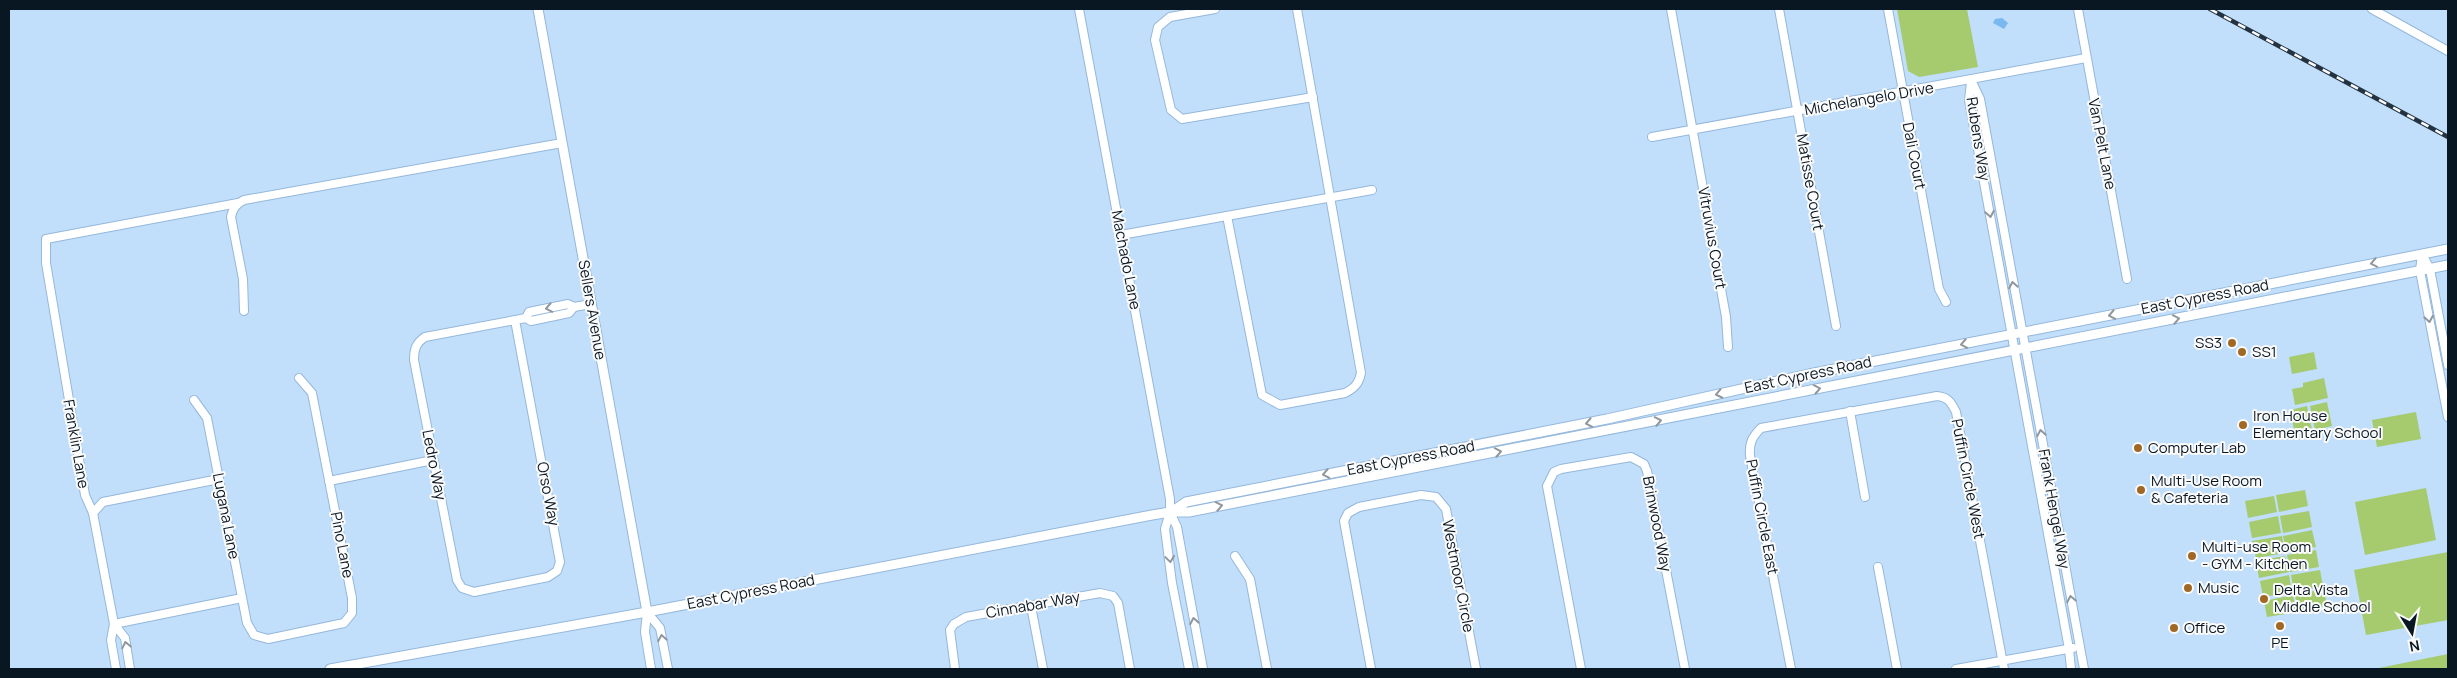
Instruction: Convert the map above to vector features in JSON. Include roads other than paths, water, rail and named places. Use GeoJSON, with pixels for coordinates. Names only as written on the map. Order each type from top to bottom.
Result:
{"type":"FeatureCollection","features":[{"type":"Feature","properties":{"kind":"street","name":"Sellers Avenue"},"geometry":{"type":"LineString","coordinates":[[538,9],[646,612],[645,632],[651,669]]}},
{"type":"Feature","properties":{"kind":"street","name":"Machado Lane"},"geometry":{"type":"LineString","coordinates":[[1079,9],[1168,489],[1170,512]]}},
{"type":"Feature","properties":{"kind":"street"},"geometry":{"type":"LineString","coordinates":[[1215,9],[1170,17],[1158,27],[1155,40],[1171,110],[1182,119],[1313,96]]}},
{"type":"Feature","properties":{"kind":"street"},"geometry":{"type":"LineString","coordinates":[[1227,216],[1262,395],[1280,405],[1345,393],[1360,382],[1362,373],[1297,9]]}},
{"type":"Feature","properties":{"kind":"street","name":"Vitruvius Court"},"geometry":{"type":"LineString","coordinates":[[1671,9],[1726,317],[1728,347]]}},
{"type":"Feature","properties":{"kind":"street","name":"Matisse Court"},"geometry":{"type":"LineString","coordinates":[[1779,9],[1836,326]]}},
{"type":"Feature","properties":{"kind":"street","name":"Dali Court"},"geometry":{"type":"LineString","coordinates":[[1888,9],[1939,288],[1946,302]]}},
{"type":"Feature","properties":{"kind":"street","name":"Van Pelt Lane"},"geometry":{"type":"LineString","coordinates":[[2078,9],[2127,279]]}},
{"type":"Feature","properties":{"kind":"street"},"geometry":{"type":"LineString","coordinates":[[2372,9],[2448,51]]}},
{"type":"Feature","properties":{"kind":"street","name":"Michelangelo Drive"},"geometry":{"type":"LineString","coordinates":[[1652,137],[1798,112],[2086,58]]}},
{"type":"Feature","properties":{"kind":"street","name":"Rubens Way"},"geometry":{"type":"LineString","coordinates":[[1971,80],[1980,99],[2017,334]]}},
{"type":"Feature","properties":{"kind":"street"},"geometry":{"type":"LineString","coordinates":[[244,311],[243,279],[231,216],[232,209],[238,203],[244,200],[562,143]]}},
{"type":"Feature","properties":{"kind":"street"},"geometry":{"type":"LineString","coordinates":[[1121,235],[1372,190]]}},
{"type":"Feature","properties":{"kind":"street","name":"Franklin Lane"},"geometry":{"type":"LineString","coordinates":[[116,669],[111,640],[114,624],[93,513],[85,495],[46,263],[46,239],[53,236],[238,203]]}},
{"type":"Feature","properties":{"kind":"street","name":"East Cypress Road"},"geometry":{"type":"LineString","coordinates":[[1170,512],[1186,502],[1607,419],[1809,374],[2448,249]]}},
{"type":"Feature","properties":{"kind":"street"},"geometry":{"type":"LineString","coordinates":[[2422,254],[2430,269],[2448,365]]}},
{"type":"Feature","properties":{"kind":"street"},"geometry":{"type":"LineString","coordinates":[[2422,254],[2420,271],[2448,417]]}},
{"type":"Feature","properties":{"kind":"street","name":"East Cypress Road"},"geometry":{"type":"LineString","coordinates":[[330,669],[646,612],[1170,512],[1189,512],[2448,265]]}},
{"type":"Feature","properties":{"kind":"street"},"geometry":{"type":"LineString","coordinates":[[515,320],[526,318],[529,312],[568,304],[574,307],[591,304]]}},
{"type":"Feature","properties":{"kind":"street","name":"Ledro Way"},"geometry":{"type":"LineString","coordinates":[[462,588],[457,580],[414,360],[414,350],[418,341],[425,337],[515,320]]}},
{"type":"Feature","properties":{"kind":"street","name":"Orso Way"},"geometry":{"type":"LineString","coordinates":[[462,588],[474,592],[548,577],[556,571],[560,562],[515,320]]}},
{"type":"Feature","properties":{"kind":"street"},"geometry":{"type":"LineString","coordinates":[[2017,334],[2025,348]]}},
{"type":"Feature","properties":{"kind":"street"},"geometry":{"type":"LineString","coordinates":[[2014,351],[2017,334]]}},
{"type":"Feature","properties":{"kind":"street","name":"Frank Hengel Way"},"geometry":{"type":"LineString","coordinates":[[2025,348],[2084,669]]}},
{"type":"Feature","properties":{"kind":"street","name":"Frank Hengel Way"},"geometry":{"type":"LineString","coordinates":[[2014,351],[2069,649],[2071,669]]}},
{"type":"Feature","properties":{"kind":"street","name":"Pino Lane"},"geometry":{"type":"LineString","coordinates":[[254,634],[268,639],[344,623],[352,612],[352,598],[312,393],[299,378]]}},
{"type":"Feature","properties":{"kind":"street","name":"Puffin Circle West"},"geometry":{"type":"LineString","coordinates":[[1850,411],[1937,396],[1945,396],[1950,400],[1956,412],[2002,660]]}},
{"type":"Feature","properties":{"kind":"street","name":"Lugana Lane"},"geometry":{"type":"LineString","coordinates":[[194,400],[207,418],[247,623],[254,634]]}},
{"type":"Feature","properties":{"kind":"street"},"geometry":{"type":"LineString","coordinates":[[1850,411],[1865,497]]}},
{"type":"Feature","properties":{"kind":"street","name":"Puffin Circle East"},"geometry":{"type":"LineString","coordinates":[[1791,669],[1750,446],[1753,436],[1761,428],[1850,411]]}},
{"type":"Feature","properties":{"kind":"street","name":"Brinwood Way"},"geometry":{"type":"LineString","coordinates":[[1580,669],[1547,486],[1554,472],[1561,469],[1631,457],[1644,464],[1647,471],[1685,669]]}},
{"type":"Feature","properties":{"kind":"street"},"geometry":{"type":"LineString","coordinates":[[329,481],[433,460]]}},
{"type":"Feature","properties":{"kind":"street"},"geometry":{"type":"LineString","coordinates":[[93,513],[103,502],[219,479]]}},
{"type":"Feature","properties":{"kind":"street","name":"Westmoor Circle"},"geometry":{"type":"LineString","coordinates":[[1371,669],[1344,521],[1348,513],[1358,507],[1429,494],[1442,502],[1446,509],[1476,669]]}},
{"type":"Feature","properties":{"kind":"street"},"geometry":{"type":"LineString","coordinates":[[1170,512],[1165,529],[1172,583],[1189,669]]}},
{"type":"Feature","properties":{"kind":"street"},"geometry":{"type":"LineString","coordinates":[[1170,512],[1177,527],[1203,669]]}},
{"type":"Feature","properties":{"kind":"street"},"geometry":{"type":"LineString","coordinates":[[1235,556],[1250,579],[1267,669]]}},
{"type":"Feature","properties":{"kind":"street"},"geometry":{"type":"LineString","coordinates":[[1878,567],[1897,669]]}},
{"type":"Feature","properties":{"kind":"street","name":"Cinnabar Way"},"geometry":{"type":"LineString","coordinates":[[955,669],[949,636],[950,630],[954,624],[966,617],[1100,594],[1113,596],[1118,604],[1130,669]]}},
{"type":"Feature","properties":{"kind":"street"},"geometry":{"type":"LineString","coordinates":[[114,624],[242,598]]}},
{"type":"Feature","properties":{"kind":"street"},"geometry":{"type":"LineString","coordinates":[[1031,606],[1044,669]]}},
{"type":"Feature","properties":{"kind":"street","name":"Sellers Avenue"},"geometry":{"type":"LineString","coordinates":[[646,612],[660,628],[668,669]]}},
{"type":"Feature","properties":{"kind":"street","name":"Franklin Lane"},"geometry":{"type":"LineString","coordinates":[[114,624],[125,638],[130,669]]}},
{"type":"Feature","properties":{"kind":"street"},"geometry":{"type":"LineString","coordinates":[[1956,669],[2080,647]]}},
{"type":"Feature","properties":{"kind":"street"},"geometry":{"type":"LineString","coordinates":[[2002,660],[2004,669]]}},
{"type":"Feature","properties":{"kind":"water"},"geometry":{"type":"Polygon","coordinates":[[[2002,18],[2008,23],[2004,29],[1993,23],[1995,19],[2002,18]]]}},
{"type":"Feature","properties":{"kind":"railway"},"geometry":{"type":"LineString","coordinates":[[2210,9],[2448,137]]}},
{"type":"Feature","properties":{"kind":"place","name":"SS3"},"geometry":{"type":"Point","coordinates":[2232,343]}},
{"type":"Feature","properties":{"kind":"place","name":"SS1"},"geometry":{"type":"Point","coordinates":[2242,352]}},
{"type":"Feature","properties":{"kind":"place","name":"Iron House Elementary School"},"geometry":{"type":"Point","coordinates":[2243,425]}},
{"type":"Feature","properties":{"kind":"place","name":"Computer Lab"},"geometry":{"type":"Point","coordinates":[2138,448]}},
{"type":"Feature","properties":{"kind":"place","name":"Multi-Use Room & Cafeteria"},"geometry":{"type":"Point","coordinates":[2141,490]}},
{"type":"Feature","properties":{"kind":"place","name":"Multi-use Room - GYM - Kitchen"},"geometry":{"type":"Point","coordinates":[2192,556]}},
{"type":"Feature","properties":{"kind":"place","name":"Music"},"geometry":{"type":"Point","coordinates":[2188,588]}},
{"type":"Feature","properties":{"kind":"place","name":"Delta Vista Middle School"},"geometry":{"type":"Point","coordinates":[2264,599]}},
{"type":"Feature","properties":{"kind":"place","name":"PE"},"geometry":{"type":"Point","coordinates":[2280,626]}},
{"type":"Feature","properties":{"kind":"place","name":"Office"},"geometry":{"type":"Point","coordinates":[2174,628]}}]}
